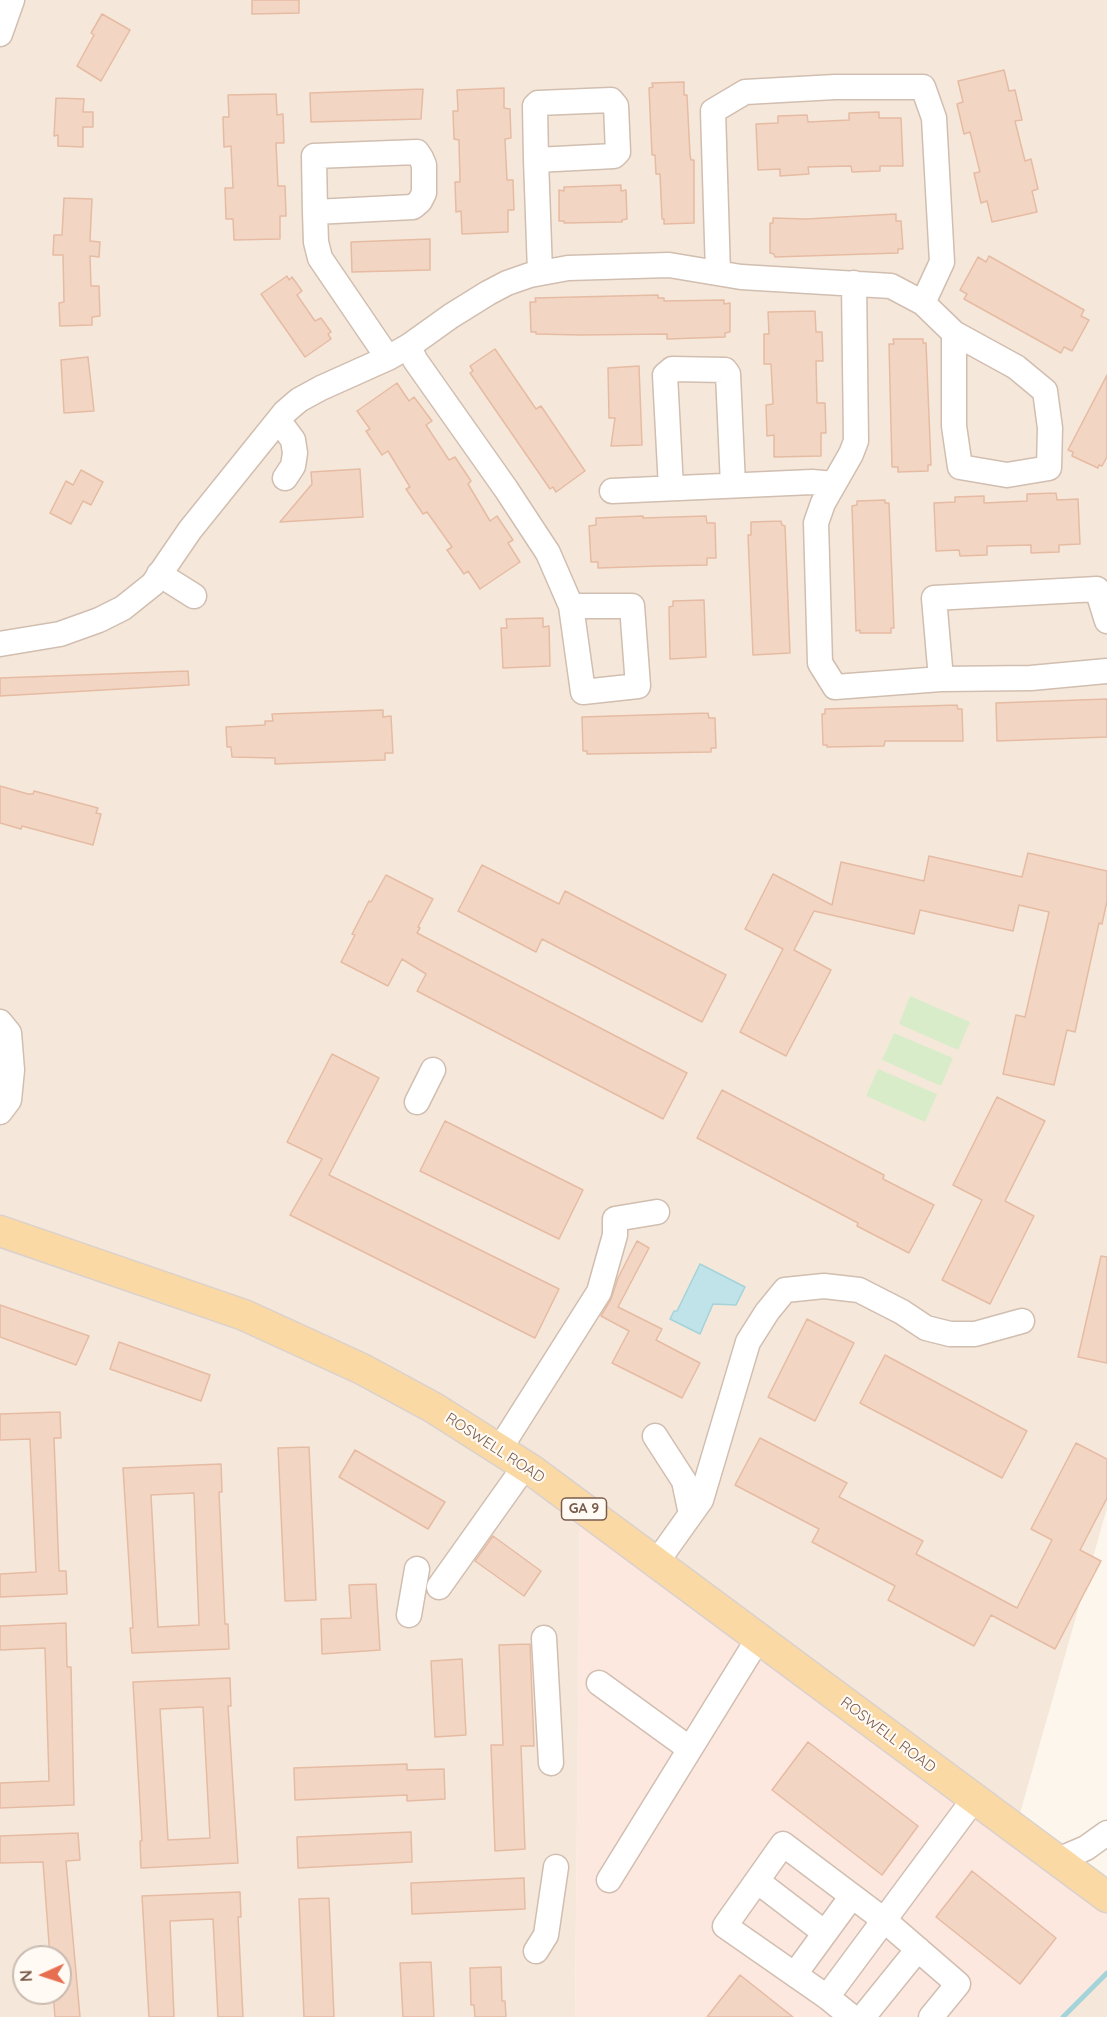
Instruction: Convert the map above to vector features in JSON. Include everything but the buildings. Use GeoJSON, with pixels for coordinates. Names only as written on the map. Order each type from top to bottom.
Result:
{"type":"FeatureCollection","features":[{"type":"Feature","properties":{"kind":"main road","name":"ROSWELL ROAD"},"geometry":{"type":"LineString","coordinates":[[0,1232],[244,1316],[362,1369],[431,1406],[525,1466],[1107,1897]]}},
{"type":"Feature","properties":{"kind":"street"},"geometry":{"type":"LineString","coordinates":[[0,34],[12,0]]}},
{"type":"Feature","properties":{"kind":"street"},"geometry":{"type":"LineString","coordinates":[[718,273],[713,111],[745,92],[835,87],[923,87],[934,118],[942,262],[923,303]]}},
{"type":"Feature","properties":{"kind":"street"},"geometry":{"type":"LineString","coordinates":[[315,212],[413,207],[424,193],[424,165],[421,158],[417,152],[314,156],[315,212],[316,242],[320,258],[388,358]]}},
{"type":"Feature","properties":{"kind":"street"},"geometry":{"type":"LineString","coordinates":[[537,160],[540,272]]}},
{"type":"Feature","properties":{"kind":"street"},"geometry":{"type":"LineString","coordinates":[[0,644],[60,634],[99,620],[123,608],[153,584],[190,530],[279,421],[299,400],[388,358],[488,293],[507,283],[540,272],[568,268],[669,265],[741,277],[891,286],[923,303],[954,333],[1016,368],[1045,391],[1050,428],[1049,468],[1006,475],[960,467],[954,426],[954,333]]}},
{"type":"Feature","properties":{"kind":"street"},"geometry":{"type":"LineString","coordinates":[[854,283],[856,441],[823,503],[816,523],[820,663],[835,687],[941,679],[1031,678],[1107,671]]}},
{"type":"Feature","properties":{"kind":"street"},"geometry":{"type":"LineString","coordinates":[[409,346],[415,360],[548,553],[571,606]]}},
{"type":"Feature","properties":{"kind":"street"},"geometry":{"type":"LineString","coordinates":[[671,488],[665,375],[672,369],[725,370],[728,374],[733,485]]}},
{"type":"Feature","properties":{"kind":"street"},"geometry":{"type":"LineString","coordinates":[[279,421],[293,440],[295,453],[293,466],[285,478]]}},
{"type":"Feature","properties":{"kind":"street"},"geometry":{"type":"LineString","coordinates":[[612,491],[812,482],[834,484]]}},
{"type":"Feature","properties":{"kind":"street"},"geometry":{"type":"LineString","coordinates":[[159,574],[194,596]]}},
{"type":"Feature","properties":{"kind":"street"},"geometry":{"type":"LineString","coordinates":[[941,679],[934,598],[1097,589],[1107,621]]}},
{"type":"Feature","properties":{"kind":"street"},"geometry":{"type":"LineString","coordinates":[[0,1022],[9,1033],[6,1070],[9,1100],[0,1112]]}},
{"type":"Feature","properties":{"kind":"street"},"geometry":{"type":"LineString","coordinates":[[417,1102],[433,1070]]}},
{"type":"Feature","properties":{"kind":"street"},"geometry":{"type":"LineString","coordinates":[[499,1450],[599,1292],[615,1235],[615,1219],[657,1212]]}},
{"type":"Feature","properties":{"kind":"street"},"geometry":{"type":"LineString","coordinates":[[656,1563],[701,1500],[748,1342],[766,1312],[785,1290],[824,1286],[859,1290],[902,1312],[926,1328],[950,1334],[975,1334],[1022,1321]]}},
{"type":"Feature","properties":{"kind":"street"},"geometry":{"type":"LineString","coordinates":[[655,1436],[684,1481],[691,1514]]}},
{"type":"Feature","properties":{"kind":"street"},"geometry":{"type":"LineString","coordinates":[[440,1587],[525,1466]]}},
{"type":"Feature","properties":{"kind":"street"},"geometry":{"type":"LineString","coordinates":[[409,1615],[417,1569]]}},
{"type":"Feature","properties":{"kind":"street"},"geometry":{"type":"LineString","coordinates":[[543,1638],[551,1763]]}},
{"type":"Feature","properties":{"kind":"street"},"geometry":{"type":"LineString","coordinates":[[609,1880],[758,1639]]}},
{"type":"Feature","properties":{"kind":"street"},"geometry":{"type":"LineString","coordinates":[[598,1683],[690,1749]]}},
{"type":"Feature","properties":{"kind":"street"},"geometry":{"type":"LineString","coordinates":[[827,1997],[974,1799]]}},
{"type":"Feature","properties":{"kind":"street"},"geometry":{"type":"LineString","coordinates":[[1058,1860],[1086,1848],[1107,1833]]}},
{"type":"Feature","properties":{"kind":"street"},"geometry":{"type":"LineString","coordinates":[[852,2017],[725,1926],[783,1844],[884,1920],[958,1984],[932,2017]]}},
{"type":"Feature","properties":{"kind":"street"},"geometry":{"type":"LineString","coordinates":[[536,1950],[546,1935],[556,1867]]}},
{"type":"Feature","properties":{"kind":"street"},"geometry":{"type":"LineString","coordinates":[[757,1881],[825,1933]]}},
{"type":"Feature","properties":{"kind":"street"},"geometry":{"type":"LineString","coordinates":[[795,1974],[852,1896]]}},
{"type":"Feature","properties":{"kind":"street"},"geometry":{"type":"LineString","coordinates":[[863,2017],[918,1949]]}},
{"type":"Feature","properties":{"kind":"shaded area"},"geometry":{"type":"Polygon","coordinates":[[[0,0],[1107,0],[1107,1508],[1019,1817],[580,1516],[575,2017],[0,2017],[0,0]]]}},
{"type":"Feature","properties":{"kind":"shaded area"},"geometry":{"type":"Polygon","coordinates":[[[580,1515],[1107,1904],[1107,1970],[1059,2017],[575,2017],[580,1515]]]}},
{"type":"Feature","properties":{"kind":"shaded area"},"geometry":{"type":"Polygon","coordinates":[[[1107,1970],[1107,2017],[1059,2017],[1107,1970]]]}},
{"type":"Feature","properties":{"kind":"green space"},"geometry":{"type":"Polygon","coordinates":[[[910,996],[970,1022],[958,1050],[899,1024],[910,996]]]}},
{"type":"Feature","properties":{"kind":"green space"},"geometry":{"type":"Polygon","coordinates":[[[894,1033],[953,1058],[941,1086],[882,1060],[894,1033]]]}},
{"type":"Feature","properties":{"kind":"green space"},"geometry":{"type":"Polygon","coordinates":[[[878,1069],[937,1094],[925,1122],[866,1096],[878,1069]]]}},
{"type":"Feature","properties":{"kind":"water"},"geometry":{"type":"Polygon","coordinates":[[[700,1264],[745,1287],[736,1305],[713,1304],[700,1334],[670,1319],[674,1311],[677,1311],[700,1264]]]}},
{"type":"Feature","properties":{"kind":"waterway"},"geometry":{"type":"LineString","coordinates":[[1063,2017],[1107,1973]]}}]}
